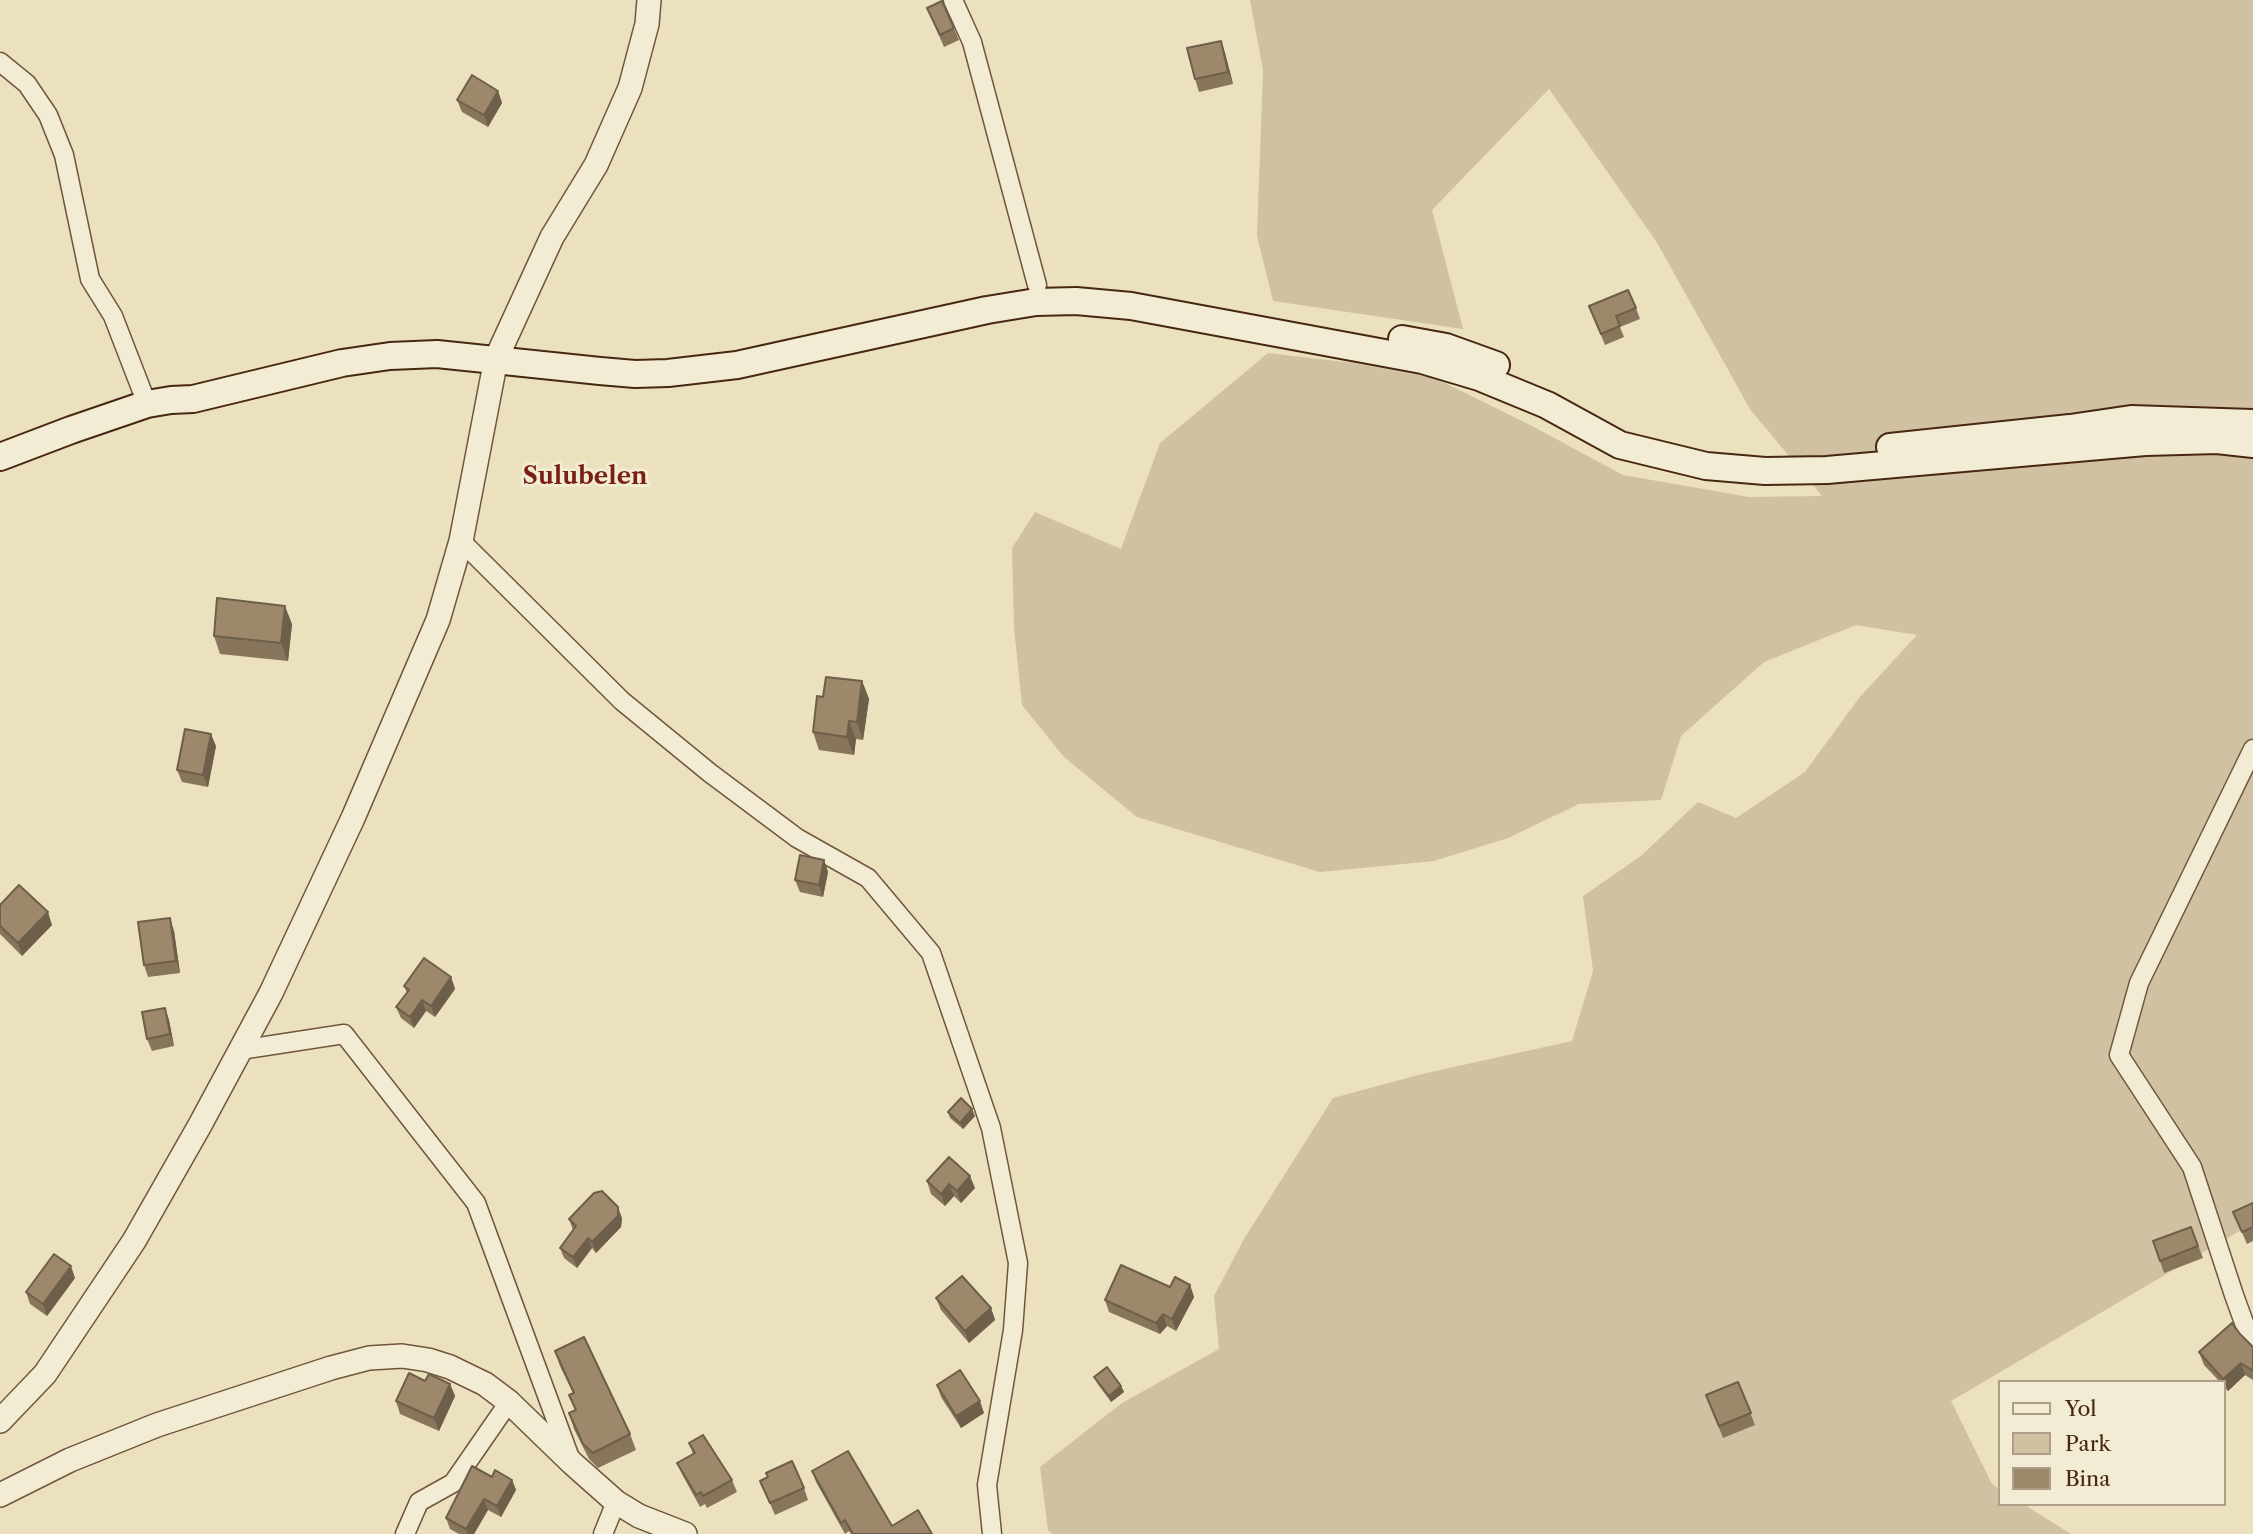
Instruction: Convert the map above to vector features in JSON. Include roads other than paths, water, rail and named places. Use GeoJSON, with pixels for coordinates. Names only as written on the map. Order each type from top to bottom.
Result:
{"type":"FeatureCollection","features":[{"type":"Feature","properties":{"kind":"main road"},"geometry":{"type":"LineString","coordinates":[[0,457],[159,402],[193,399],[342,363],[390,356],[499,352],[606,358],[712,354],[1037,285],[1120,289],[1422,360],[1479,377],[1547,405],[1620,445],[1706,466],[1765,471],[1827,470],[2145,442],[2217,440],[2253,444]]}},
{"type":"Feature","properties":{"kind":"main road"},"geometry":{"type":"LineString","coordinates":[[499,352],[600,372],[668,373],[737,365],[936,320],[1037,302],[1076,301],[1255,321],[1446,347],[1499,367],[1624,429],[1718,454],[1837,452],[2130,419],[2253,423]]}},
{"type":"Feature","properties":{"kind":"street"},"geometry":{"type":"LineString","coordinates":[[0,1421],[45,1374],[134,1241],[271,993],[359,806],[438,620],[461,541],[499,352],[552,237],[596,165],[630,88],[647,24],[649,0]]}},
{"type":"Feature","properties":{"kind":"street"},"geometry":{"type":"LineString","coordinates":[[953,0],[972,43],[1037,285]]}},
{"type":"Feature","properties":{"kind":"street"},"geometry":{"type":"LineString","coordinates":[[0,62],[27,84],[48,116],[64,155],[90,279],[159,402]]}},
{"type":"Feature","properties":{"kind":"street"},"geometry":{"type":"LineString","coordinates":[[461,541],[622,701],[710,773],[797,838],[868,878],[931,953],[991,1128],[1018,1263],[1013,1330],[987,1485],[992,1534]]}},
{"type":"Feature","properties":{"kind":"street"},"geometry":{"type":"LineString","coordinates":[[2253,749],[2139,983],[2119,1055],[2192,1167],[2234,1295],[2247,1331],[2253,1339]]}},
{"type":"Feature","properties":{"kind":"street"},"geometry":{"type":"LineString","coordinates":[[240,1050],[344,1034],[476,1203],[572,1463]]}},
{"type":"Feature","properties":{"kind":"street"},"geometry":{"type":"LineString","coordinates":[[0,1495],[71,1460],[157,1425],[369,1358],[402,1356],[439,1364],[485,1384],[509,1402],[616,1502],[639,1516],[685,1534]]}},
{"type":"Feature","properties":{"kind":"street"},"geometry":{"type":"LineString","coordinates":[[405,1534],[419,1502],[453,1483],[509,1402]]}},
{"type":"Feature","properties":{"kind":"street"},"geometry":{"type":"LineString","coordinates":[[603,1534],[616,1502]]}},
{"type":"Feature","properties":{"kind":"district","name":"Sulubelen"},"geometry":{"type":"Point","coordinates":[585,477]}}]}
